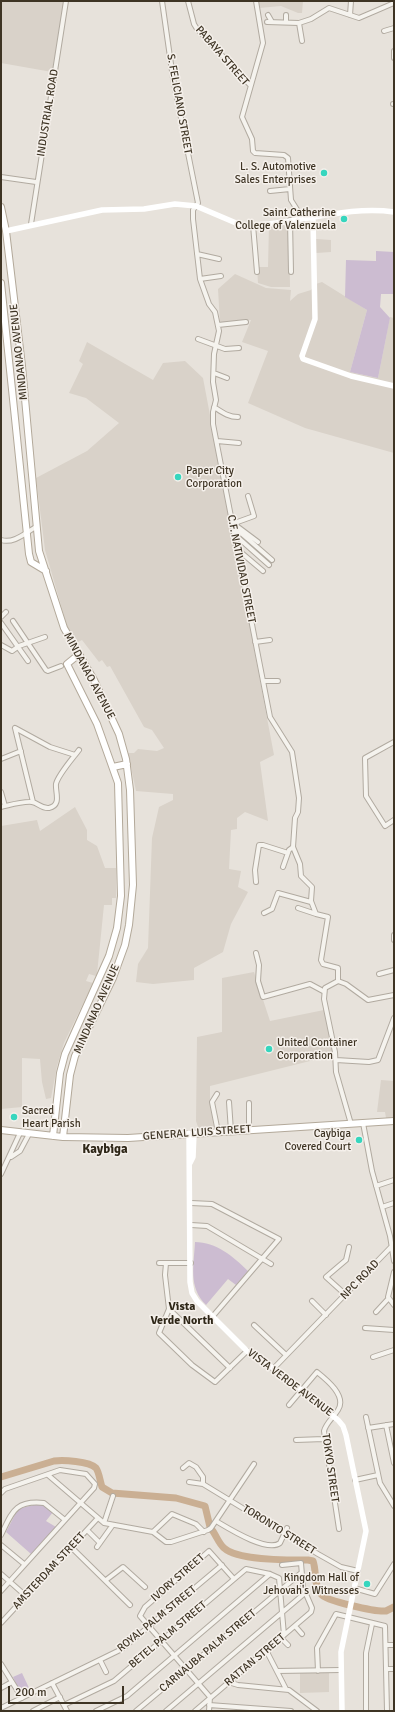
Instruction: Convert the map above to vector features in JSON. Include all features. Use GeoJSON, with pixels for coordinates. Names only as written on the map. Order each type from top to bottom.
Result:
{"type":"FeatureCollection","features":[{"type":"Feature","properties":{"kind":"main road","name":"MINDANAO AVENUE"},"geometry":{"type":"LineString","coordinates":[[1,207],[6,231],[18,334],[39,551],[64,628],[106,704],[119,734],[127,764],[130,790],[132,877],[130,919],[125,945],[113,978],[75,1056],[70,1075],[63,1133]]}},
{"type":"Feature","properties":{"kind":"main road","name":"MINDANAO AVENUE"},"geometry":{"type":"LineString","coordinates":[[1,283],[25,533],[31,562],[46,571]]}},
{"type":"Feature","properties":{"kind":"main road"},"geometry":{"type":"LineString","coordinates":[[6,335],[18,334]]}},
{"type":"Feature","properties":{"kind":"main road"},"geometry":{"type":"LineString","coordinates":[[20,472],[31,471]]}},
{"type":"Feature","properties":{"kind":"main road"},"geometry":{"type":"LineString","coordinates":[[64,665],[78,655]]}},
{"type":"Feature","properties":{"kind":"main road","name":"MINDANAO AVENUE"},"geometry":{"type":"LineString","coordinates":[[53,1136],[60,1073],[65,1054],[109,956],[117,928],[121,902],[119,791],[97,724],[64,665]]}},
{"type":"Feature","properties":{"kind":"main road"},"geometry":{"type":"LineString","coordinates":[[112,767],[127,764]]}},
{"type":"Feature","properties":{"kind":"main road"},"geometry":{"type":"LineString","coordinates":[[90,997],[100,1003]]}},
{"type":"Feature","properties":{"kind":"main road","name":"GENERAL LUIS STREET"},"geometry":{"type":"LineString","coordinates":[[1,1130],[53,1136],[63,1133],[128,1138],[394,1121]]}},
{"type":"Feature","properties":{"kind":"main road"},"geometry":{"type":"LineString","coordinates":[[54,1129],[63,1133]]}},
{"type":"Feature","properties":{"kind":"street","name":"INDUSTRIAL ROAD"},"geometry":{"type":"LineString","coordinates":[[31,224],[36,182],[66,1]]}},
{"type":"Feature","properties":{"kind":"street","name":"S. FELICIANO STREET"},"geometry":{"type":"LineString","coordinates":[[162,1],[173,78],[198,203],[196,206]]}},
{"type":"Feature","properties":{"kind":"street","name":"PABAYA STREET"},"geometry":{"type":"LineString","coordinates":[[188,1],[197,29],[250,85],[242,115],[252,139],[253,151],[258,154],[286,156],[288,158],[291,200],[303,219]]}},
{"type":"Feature","properties":{"kind":"street"},"geometry":{"type":"LineString","coordinates":[[250,85],[263,43],[256,1]]}},
{"type":"Feature","properties":{"kind":"street"},"geometry":{"type":"LineString","coordinates":[[350,15],[351,1]]}},
{"type":"Feature","properties":{"kind":"street"},"geometry":{"type":"LineString","coordinates":[[268,15],[269,22],[299,23],[329,8],[350,15],[363,17],[394,3]]}},
{"type":"Feature","properties":{"kind":"street"},"geometry":{"type":"LineString","coordinates":[[286,16],[286,22]]}},
{"type":"Feature","properties":{"kind":"street"},"geometry":{"type":"LineString","coordinates":[[299,23],[302,41]]}},
{"type":"Feature","properties":{"kind":"street"},"geometry":{"type":"LineString","coordinates":[[384,31],[394,28]]}},
{"type":"Feature","properties":{"kind":"street"},"geometry":{"type":"LineString","coordinates":[[394,51],[394,58]]}},
{"type":"Feature","properties":{"kind":"street"},"geometry":{"type":"LineString","coordinates":[[1,177],[36,182]]}},
{"type":"Feature","properties":{"kind":"street"},"geometry":{"type":"LineString","coordinates":[[270,190],[290,189]]}},
{"type":"Feature","properties":{"kind":"street"},"geometry":{"type":"LineString","coordinates":[[6,231],[31,224],[102,210],[144,208],[176,204],[196,206],[236,223],[253,225],[313,218],[360,210],[374,209],[394,212]]}},
{"type":"Feature","properties":{"kind":"street","name":"C.F. NATIVIDAD STREET"},"geometry":{"type":"LineString","coordinates":[[196,206],[193,210],[200,279],[209,304],[215,312],[219,332],[214,354],[216,400],[213,424],[270,717],[292,752],[299,798],[295,818],[294,847],[300,864],[301,876],[312,888],[311,902],[316,914]]}},
{"type":"Feature","properties":{"kind":"street"},"geometry":{"type":"LineString","coordinates":[[313,218],[315,319],[302,356],[303,359],[351,376],[394,386]]}},
{"type":"Feature","properties":{"kind":"street"},"geometry":{"type":"LineString","coordinates":[[290,220],[291,272]]}},
{"type":"Feature","properties":{"kind":"street"},"geometry":{"type":"LineString","coordinates":[[253,225],[257,272]]}},
{"type":"Feature","properties":{"kind":"street"},"geometry":{"type":"LineString","coordinates":[[197,254],[219,259]]}},
{"type":"Feature","properties":{"kind":"street"},"geometry":{"type":"LineString","coordinates":[[200,279],[221,276]]}},
{"type":"Feature","properties":{"kind":"street"},"geometry":{"type":"LineString","coordinates":[[218,325],[246,322]]}},
{"type":"Feature","properties":{"kind":"street"},"geometry":{"type":"LineString","coordinates":[[198,338],[228,349],[239,348]]}},
{"type":"Feature","properties":{"kind":"street"},"geometry":{"type":"LineString","coordinates":[[214,373],[226,378]]}},
{"type":"Feature","properties":{"kind":"street"},"geometry":{"type":"LineString","coordinates":[[214,407],[232,417],[238,417]]}},
{"type":"Feature","properties":{"kind":"street"},"geometry":{"type":"LineString","coordinates":[[217,441],[239,443]]}},
{"type":"Feature","properties":{"kind":"street"},"geometry":{"type":"LineString","coordinates":[[233,524],[254,516],[248,496]]}},
{"type":"Feature","properties":{"kind":"street"},"geometry":{"type":"LineString","coordinates":[[233,524],[258,542]]}},
{"type":"Feature","properties":{"kind":"street"},"geometry":{"type":"LineString","coordinates":[[1,540],[11,541],[36,527]]}},
{"type":"Feature","properties":{"kind":"street"},"geometry":{"type":"LineString","coordinates":[[234,532],[241,533],[272,560]]}},
{"type":"Feature","properties":{"kind":"street"},"geometry":{"type":"LineString","coordinates":[[234,532],[269,565]]}},
{"type":"Feature","properties":{"kind":"street"},"geometry":{"type":"LineString","coordinates":[[237,549],[263,571]]}},
{"type":"Feature","properties":{"kind":"street"},"geometry":{"type":"LineString","coordinates":[[1,616],[6,612]]}},
{"type":"Feature","properties":{"kind":"street"},"geometry":{"type":"LineString","coordinates":[[13,621],[46,670],[48,671],[64,665]]}},
{"type":"Feature","properties":{"kind":"street"},"geometry":{"type":"LineString","coordinates":[[1,623],[19,646],[28,662]]}},
{"type":"Feature","properties":{"kind":"street"},"geometry":{"type":"LineString","coordinates":[[1,644],[12,651],[28,642],[45,637]]}},
{"type":"Feature","properties":{"kind":"street"},"geometry":{"type":"LineString","coordinates":[[255,642],[270,640]]}},
{"type":"Feature","properties":{"kind":"street"},"geometry":{"type":"LineString","coordinates":[[263,681],[278,681]]}},
{"type":"Feature","properties":{"kind":"street"},"geometry":{"type":"LineString","coordinates":[[33,802],[16,728],[50,747],[75,755]]}},
{"type":"Feature","properties":{"kind":"street"},"geometry":{"type":"LineString","coordinates":[[394,742],[365,758],[366,796],[385,826],[394,820]]}},
{"type":"Feature","properties":{"kind":"street"},"geometry":{"type":"LineString","coordinates":[[1,792],[3,807],[33,802],[48,808],[56,803],[56,783],[79,750]]}},
{"type":"Feature","properties":{"kind":"street"},"geometry":{"type":"LineString","coordinates":[[1,759],[21,751]]}},
{"type":"Feature","properties":{"kind":"street"},"geometry":{"type":"LineString","coordinates":[[256,882],[254,872],[259,845],[264,845],[288,853]]}},
{"type":"Feature","properties":{"kind":"street"},"geometry":{"type":"LineString","coordinates":[[283,867],[288,853],[294,847]]}},
{"type":"Feature","properties":{"kind":"street"},"geometry":{"type":"LineString","coordinates":[[264,913],[272,909],[278,893],[311,902]]}},
{"type":"Feature","properties":{"kind":"street"},"geometry":{"type":"LineString","coordinates":[[298,908],[326,916],[328,919],[321,961],[323,964],[338,968],[338,981]]}},
{"type":"Feature","properties":{"kind":"street"},"geometry":{"type":"LineString","coordinates":[[394,935],[394,940]]}},
{"type":"Feature","properties":{"kind":"street"},"geometry":{"type":"LineString","coordinates":[[256,953],[259,965],[258,981],[263,997],[310,984],[323,991]]}},
{"type":"Feature","properties":{"kind":"street"},"geometry":{"type":"LineString","coordinates":[[379,974],[394,970]]}},
{"type":"Feature","properties":{"kind":"street"},"geometry":{"type":"LineString","coordinates":[[351,1124],[336,1072],[336,1060],[323,991],[326,986],[338,981],[354,989],[368,1000],[394,995]]}},
{"type":"Feature","properties":{"kind":"street"},"geometry":{"type":"LineString","coordinates":[[336,1060],[369,1062],[378,1060],[394,1018]]}},
{"type":"Feature","properties":{"kind":"street"},"geometry":{"type":"LineString","coordinates":[[217,1094],[212,1102],[218,1132]]}},
{"type":"Feature","properties":{"kind":"street"},"geometry":{"type":"LineString","coordinates":[[229,1102],[231,1131]]}},
{"type":"Feature","properties":{"kind":"street"},"geometry":{"type":"LineString","coordinates":[[249,1103],[249,1130]]}},
{"type":"Feature","properties":{"kind":"street"},"geometry":{"type":"LineString","coordinates":[[364,1123],[376,1186],[392,1246],[394,1261]]}},
{"type":"Feature","properties":{"kind":"street"},"geometry":{"type":"LineString","coordinates":[[1,1174],[20,1133]]}},
{"type":"Feature","properties":{"kind":"street","name":"VISTA VERDE AVENUE"},"geometry":{"type":"LineString","coordinates":[[191,1133],[188,1157],[190,1164],[192,1293],[197,1301],[247,1351],[302,1390],[333,1416],[345,1430],[366,1531],[342,1652],[342,1711]]}},
{"type":"Feature","properties":{"kind":"street"},"geometry":{"type":"LineString","coordinates":[[10,1157],[20,1151],[29,1134]]}},
{"type":"Feature","properties":{"kind":"street"},"geometry":{"type":"LineString","coordinates":[[376,1186],[394,1180]]}},
{"type":"Feature","properties":{"kind":"street"},"geometry":{"type":"LineString","coordinates":[[191,1203],[212,1204],[277,1237],[279,1241],[262,1258],[213,1316]]}},
{"type":"Feature","properties":{"kind":"street"},"geometry":{"type":"LineString","coordinates":[[382,1207],[394,1203]]}},
{"type":"Feature","properties":{"kind":"street"},"geometry":{"type":"LineString","coordinates":[[191,1225],[207,1226],[271,1264]]}},
{"type":"Feature","properties":{"kind":"street","name":"NPC ROAD"},"geometry":{"type":"LineString","coordinates":[[273,1369],[392,1246]]}},
{"type":"Feature","properties":{"kind":"street"},"geometry":{"type":"LineString","coordinates":[[346,1295],[326,1277],[346,1260],[349,1247]]}},
{"type":"Feature","properties":{"kind":"street"},"geometry":{"type":"LineString","coordinates":[[159,1263],[191,1263]]}},
{"type":"Feature","properties":{"kind":"street"},"geometry":{"type":"LineString","coordinates":[[166,1263],[165,1275],[169,1309],[159,1333],[192,1365],[216,1382],[247,1351]]}},
{"type":"Feature","properties":{"kind":"street"},"geometry":{"type":"LineString","coordinates":[[376,1312],[388,1300],[394,1272]]}},
{"type":"Feature","properties":{"kind":"street"},"geometry":{"type":"LineString","coordinates":[[388,1300],[394,1305]]}},
{"type":"Feature","properties":{"kind":"street"},"geometry":{"type":"LineString","coordinates":[[312,1301],[326,1315]]}},
{"type":"Feature","properties":{"kind":"street"},"geometry":{"type":"LineString","coordinates":[[169,1309],[230,1368]]}},
{"type":"Feature","properties":{"kind":"street"},"geometry":{"type":"LineString","coordinates":[[254,1325],[286,1354]]}},
{"type":"Feature","properties":{"kind":"street"},"geometry":{"type":"LineString","coordinates":[[365,1328],[394,1330]]}},
{"type":"Feature","properties":{"kind":"street"},"geometry":{"type":"LineString","coordinates":[[373,1357],[394,1350]]}},
{"type":"Feature","properties":{"kind":"street","name":"TOKYO STREET"},"geometry":{"type":"LineString","coordinates":[[302,1390],[317,1372],[331,1384],[338,1396],[340,1406],[325,1428],[324,1439],[339,1529]]}},
{"type":"Feature","properties":{"kind":"street"},"geometry":{"type":"LineString","coordinates":[[289,1405],[302,1390]]}},
{"type":"Feature","properties":{"kind":"street"},"geometry":{"type":"LineString","coordinates":[[366,1417],[378,1475],[383,1490],[394,1506]]}},
{"type":"Feature","properties":{"kind":"street"},"geometry":{"type":"LineString","coordinates":[[368,1428],[394,1424]]}},
{"type":"Feature","properties":{"kind":"street"},"geometry":{"type":"LineString","coordinates":[[386,1425],[394,1463]]}},
{"type":"Feature","properties":{"kind":"street"},"geometry":{"type":"LineString","coordinates":[[296,1440],[324,1439]]}},
{"type":"Feature","properties":{"kind":"street"},"geometry":{"type":"LineString","coordinates":[[182,1468],[189,1463],[193,1465],[203,1477],[203,1484],[189,1482]]}},
{"type":"Feature","properties":{"kind":"street"},"geometry":{"type":"LineString","coordinates":[[48,1475],[97,1519],[104,1523],[112,1526],[153,1532],[166,1542],[171,1542],[208,1530],[216,1521],[254,1464]]}},
{"type":"Feature","properties":{"kind":"street"},"geometry":{"type":"LineString","coordinates":[[1,1493],[5,1489],[60,1470],[86,1474],[95,1484],[94,1488],[80,1504],[1,1591]]}},
{"type":"Feature","properties":{"kind":"street"},"geometry":{"type":"LineString","coordinates":[[355,1480],[378,1475]]}},
{"type":"Feature","properties":{"kind":"street","name":"TORONTO STREET"},"geometry":{"type":"LineString","coordinates":[[203,1484],[335,1564],[358,1572]]}},
{"type":"Feature","properties":{"kind":"street"},"geometry":{"type":"LineString","coordinates":[[104,1523],[112,1496]]}},
{"type":"Feature","properties":{"kind":"street"},"geometry":{"type":"LineString","coordinates":[[1,1535],[14,1510],[18,1506],[44,1503],[65,1520]]}},
{"type":"Feature","properties":{"kind":"street"},"geometry":{"type":"LineString","coordinates":[[153,1532],[172,1514],[196,1524],[204,1532]]}},
{"type":"Feature","properties":{"kind":"street","name":"AMSTERDAM STREET"},"geometry":{"type":"LineString","coordinates":[[1,1623],[70,1546],[97,1519]]}},
{"type":"Feature","properties":{"kind":"street"},"geometry":{"type":"LineString","coordinates":[[216,1521],[244,1538],[268,1544],[278,1544],[286,1535],[287,1528]]}},
{"type":"Feature","properties":{"kind":"street"},"geometry":{"type":"LineString","coordinates":[[87,1530],[98,1545],[112,1526]]}},
{"type":"Feature","properties":{"kind":"street"},"geometry":{"type":"LineString","coordinates":[[1,1545],[24,1564]]}},
{"type":"Feature","properties":{"kind":"street"},"geometry":{"type":"LineString","coordinates":[[70,1546],[130,1605]]}},
{"type":"Feature","properties":{"kind":"street","name":"IVORY STREET"},"geometry":{"type":"LineString","coordinates":[[148,1626],[140,1616],[150,1602],[209,1550],[234,1579]]}},
{"type":"Feature","properties":{"kind":"street"},"geometry":{"type":"LineString","coordinates":[[166,1711],[304,1593],[300,1563],[282,1565]]}},
{"type":"Feature","properties":{"kind":"street"},"geometry":{"type":"LineString","coordinates":[[354,1588],[375,1594],[394,1564]]}},
{"type":"Feature","properties":{"kind":"street","name":"ROYAL PALM STREET"},"geometry":{"type":"LineString","coordinates":[[1,1708],[122,1649],[222,1565]]}},
{"type":"Feature","properties":{"kind":"street"},"geometry":{"type":"LineString","coordinates":[[106,1580],[123,1567],[145,1587]]}},
{"type":"Feature","properties":{"kind":"street","name":"BETEL PALM STREET"},"geometry":{"type":"LineString","coordinates":[[64,1706],[114,1681],[246,1569],[270,1574]]}},
{"type":"Feature","properties":{"kind":"street","name":"CARNAUBA PALM STREET"},"geometry":{"type":"LineString","coordinates":[[136,1711],[301,1573]]}},
{"type":"Feature","properties":{"kind":"street"},"geometry":{"type":"LineString","coordinates":[[1,1574],[26,1596]]}},
{"type":"Feature","properties":{"kind":"street"},"geometry":{"type":"LineString","coordinates":[[96,1711],[126,1697],[270,1574],[279,1578],[283,1611],[283,1637],[288,1645]]}},
{"type":"Feature","properties":{"kind":"street","name":"RATTAN STREET"},"geometry":{"type":"LineString","coordinates":[[195,1711],[209,1696],[312,1612],[312,1608],[304,1593]]}},
{"type":"Feature","properties":{"kind":"street"},"geometry":{"type":"LineString","coordinates":[[318,1670],[317,1648],[336,1614],[385,1626],[387,1645],[387,1711]]}},
{"type":"Feature","properties":{"kind":"street"},"geometry":{"type":"LineString","coordinates":[[366,1711],[366,1653],[372,1624]]}},
{"type":"Feature","properties":{"kind":"street"},"geometry":{"type":"LineString","coordinates":[[148,1626],[209,1696],[209,1711]]}},
{"type":"Feature","properties":{"kind":"street"},"geometry":{"type":"LineString","coordinates":[[295,1626],[302,1634]]}},
{"type":"Feature","properties":{"kind":"street"},"geometry":{"type":"LineString","coordinates":[[387,1645],[394,1645]]}},
{"type":"Feature","properties":{"kind":"street"},"geometry":{"type":"LineString","coordinates":[[266,1650],[286,1689]]}},
{"type":"Feature","properties":{"kind":"street"},"geometry":{"type":"LineString","coordinates":[[100,1660],[106,1672]]}},
{"type":"Feature","properties":{"kind":"street"},"geometry":{"type":"LineString","coordinates":[[1,1664],[22,1698]]}},
{"type":"Feature","properties":{"kind":"street"},"geometry":{"type":"LineString","coordinates":[[387,1669],[394,1669]]}},
{"type":"Feature","properties":{"kind":"street"},"geometry":{"type":"LineString","coordinates":[[277,1671],[341,1670]]}},
{"type":"Feature","properties":{"kind":"street"},"geometry":{"type":"LineString","coordinates":[[1,1688],[12,1682]]}},
{"type":"Feature","properties":{"kind":"street"},"geometry":{"type":"LineString","coordinates":[[228,1682],[238,1685],[286,1689],[294,1692],[317,1711]]}},
{"type":"Feature","properties":{"kind":"street"},"geometry":{"type":"LineString","coordinates":[[52,1683],[67,1711]]}},
{"type":"Feature","properties":{"kind":"street"},"geometry":{"type":"LineString","coordinates":[[33,1711],[60,1697]]}},
{"type":"Feature","properties":{"kind":"street"},"geometry":{"type":"LineString","coordinates":[[209,1705],[291,1711]]}},
{"type":"Feature","properties":{"kind":"shaded area"},"geometry":{"type":"Polygon","coordinates":[[[1,1],[64,1],[52,72],[1,63],[1,1]]]}},
{"type":"Feature","properties":{"kind":"shaded area"},"geometry":{"type":"Polygon","coordinates":[[[258,1],[303,1],[302,13],[298,13],[281,6],[259,8],[258,1]]]}},
{"type":"Feature","properties":{"kind":"shaded area"},"geometry":{"type":"Polygon","coordinates":[[[289,223],[290,287],[271,287],[258,283],[257,267],[268,267],[269,225],[289,223]]]}},
{"type":"Feature","properties":{"kind":"shaded area"},"geometry":{"type":"Polygon","coordinates":[[[316,239],[331,240],[331,252],[316,253],[316,239]]]}},
{"type":"Feature","properties":{"kind":"shaded area"},"geometry":{"type":"Polygon","coordinates":[[[376,251],[394,252],[394,294],[381,294],[380,307],[390,318],[378,378],[350,372],[367,310],[345,297],[346,260],[376,261],[376,251]]]}},
{"type":"Feature","properties":{"kind":"shaded area"},"geometry":{"type":"Polygon","coordinates":[[[235,274],[266,288],[291,290],[290,301],[298,294],[311,290],[316,284],[322,282],[367,310],[350,372],[378,378],[390,317],[394,318],[394,453],[305,428],[248,403],[268,351],[242,342],[251,320],[220,323],[218,289],[235,274]]]}},
{"type":"Feature","properties":{"kind":"shaded area"},"geometry":{"type":"Polygon","coordinates":[[[87,342],[153,380],[163,363],[185,361],[203,378],[274,755],[260,762],[268,821],[245,812],[237,818],[237,829],[231,830],[229,869],[241,871],[238,887],[248,892],[231,924],[223,952],[194,968],[194,980],[153,984],[136,982],[138,964],[148,948],[152,838],[159,807],[173,800],[173,794],[136,791],[128,753],[134,753],[138,749],[157,751],[164,748],[152,730],[144,727],[110,666],[107,667],[102,660],[99,662],[82,640],[76,643],[67,626],[45,550],[36,478],[87,451],[119,423],[86,398],[69,393],[83,364],[79,361],[87,342]]]}},
{"type":"Feature","properties":{"kind":"shaded area"},"geometry":{"type":"Polygon","coordinates":[[[75,807],[87,830],[87,840],[97,846],[105,868],[116,868],[116,898],[112,898],[112,905],[104,905],[97,974],[96,976],[89,974],[86,981],[93,983],[64,1043],[57,1066],[51,1098],[46,1099],[42,1082],[40,1059],[22,1058],[22,1107],[1,1109],[1,826],[37,820],[40,831],[75,807]]]}},
{"type":"Feature","properties":{"kind":"shaded area"},"geometry":{"type":"Polygon","coordinates":[[[254,972],[270,1021],[324,1010],[334,1055],[210,1086],[210,1104],[215,1130],[199,1130],[196,1121],[197,1037],[222,1032],[222,978],[254,972]]]}},
{"type":"Feature","properties":{"kind":"shaded area"},"geometry":{"type":"Polygon","coordinates":[[[381,1080],[394,1081],[394,1118],[386,1118],[385,1112],[377,1112],[381,1080]]]}},
{"type":"Feature","properties":{"kind":"shaded area"},"geometry":{"type":"Polygon","coordinates":[[[195,1242],[210,1244],[217,1247],[236,1260],[248,1271],[236,1285],[228,1279],[206,1305],[200,1298],[194,1283],[193,1267],[195,1242]]]}},
{"type":"Feature","properties":{"kind":"shaded area"},"geometry":{"type":"Polygon","coordinates":[[[41,1503],[53,1512],[46,1521],[56,1527],[31,1554],[6,1532],[18,1509],[41,1503]]]}},
{"type":"Feature","properties":{"kind":"shaded area"},"geometry":{"type":"Polygon","coordinates":[[[300,1672],[329,1672],[329,1692],[300,1693],[300,1672]]]}},
{"type":"Feature","properties":{"kind":"shaded area"},"geometry":{"type":"Polygon","coordinates":[[[22,1673],[29,1688],[20,1692],[13,1677],[22,1673]]]}},
{"type":"Feature","properties":{"kind":"waterway"},"geometry":{"type":"LineString","coordinates":[[1,1477],[54,1461],[82,1462],[96,1468],[102,1487],[112,1493],[176,1498],[205,1506],[210,1527]]}},
{"type":"Feature","properties":{"kind":"waterway"},"geometry":{"type":"LineString","coordinates":[[212,1530],[224,1548],[240,1555],[264,1559],[313,1561],[317,1586],[321,1594],[331,1600],[351,1606],[380,1611],[386,1611],[394,1607]]}},
{"type":"Feature","properties":{"kind":"place","name":"L. S. Automotive Sales Enterprises"},"geometry":{"type":"Point","coordinates":[324,173]}},
{"type":"Feature","properties":{"kind":"place","name":"Saint Catherine College of Valenzuela"},"geometry":{"type":"Point","coordinates":[344,219]}},
{"type":"Feature","properties":{"kind":"place","name":"Paper City Corporation"},"geometry":{"type":"Point","coordinates":[178,477]}},
{"type":"Feature","properties":{"kind":"place","name":"United Container Corporation"},"geometry":{"type":"Point","coordinates":[269,1049]}},
{"type":"Feature","properties":{"kind":"place","name":"Sacred Heart Parish"},"geometry":{"type":"Point","coordinates":[14,1117]}},
{"type":"Feature","properties":{"kind":"place","name":"Caybiga Covered Court"},"geometry":{"type":"Point","coordinates":[359,1140]}},
{"type":"Feature","properties":{"kind":"place","name":"Kingdom Hall of Jehovah's Witnesses"},"geometry":{"type":"Point","coordinates":[367,1584]}},
{"type":"Feature","properties":{"kind":"district","name":"Kaybiga"},"geometry":{"type":"Point","coordinates":[105,1150]}},
{"type":"Feature","properties":{"kind":"district","name":"Vista Verde North"},"geometry":{"type":"Point","coordinates":[182,1314]}}]}
